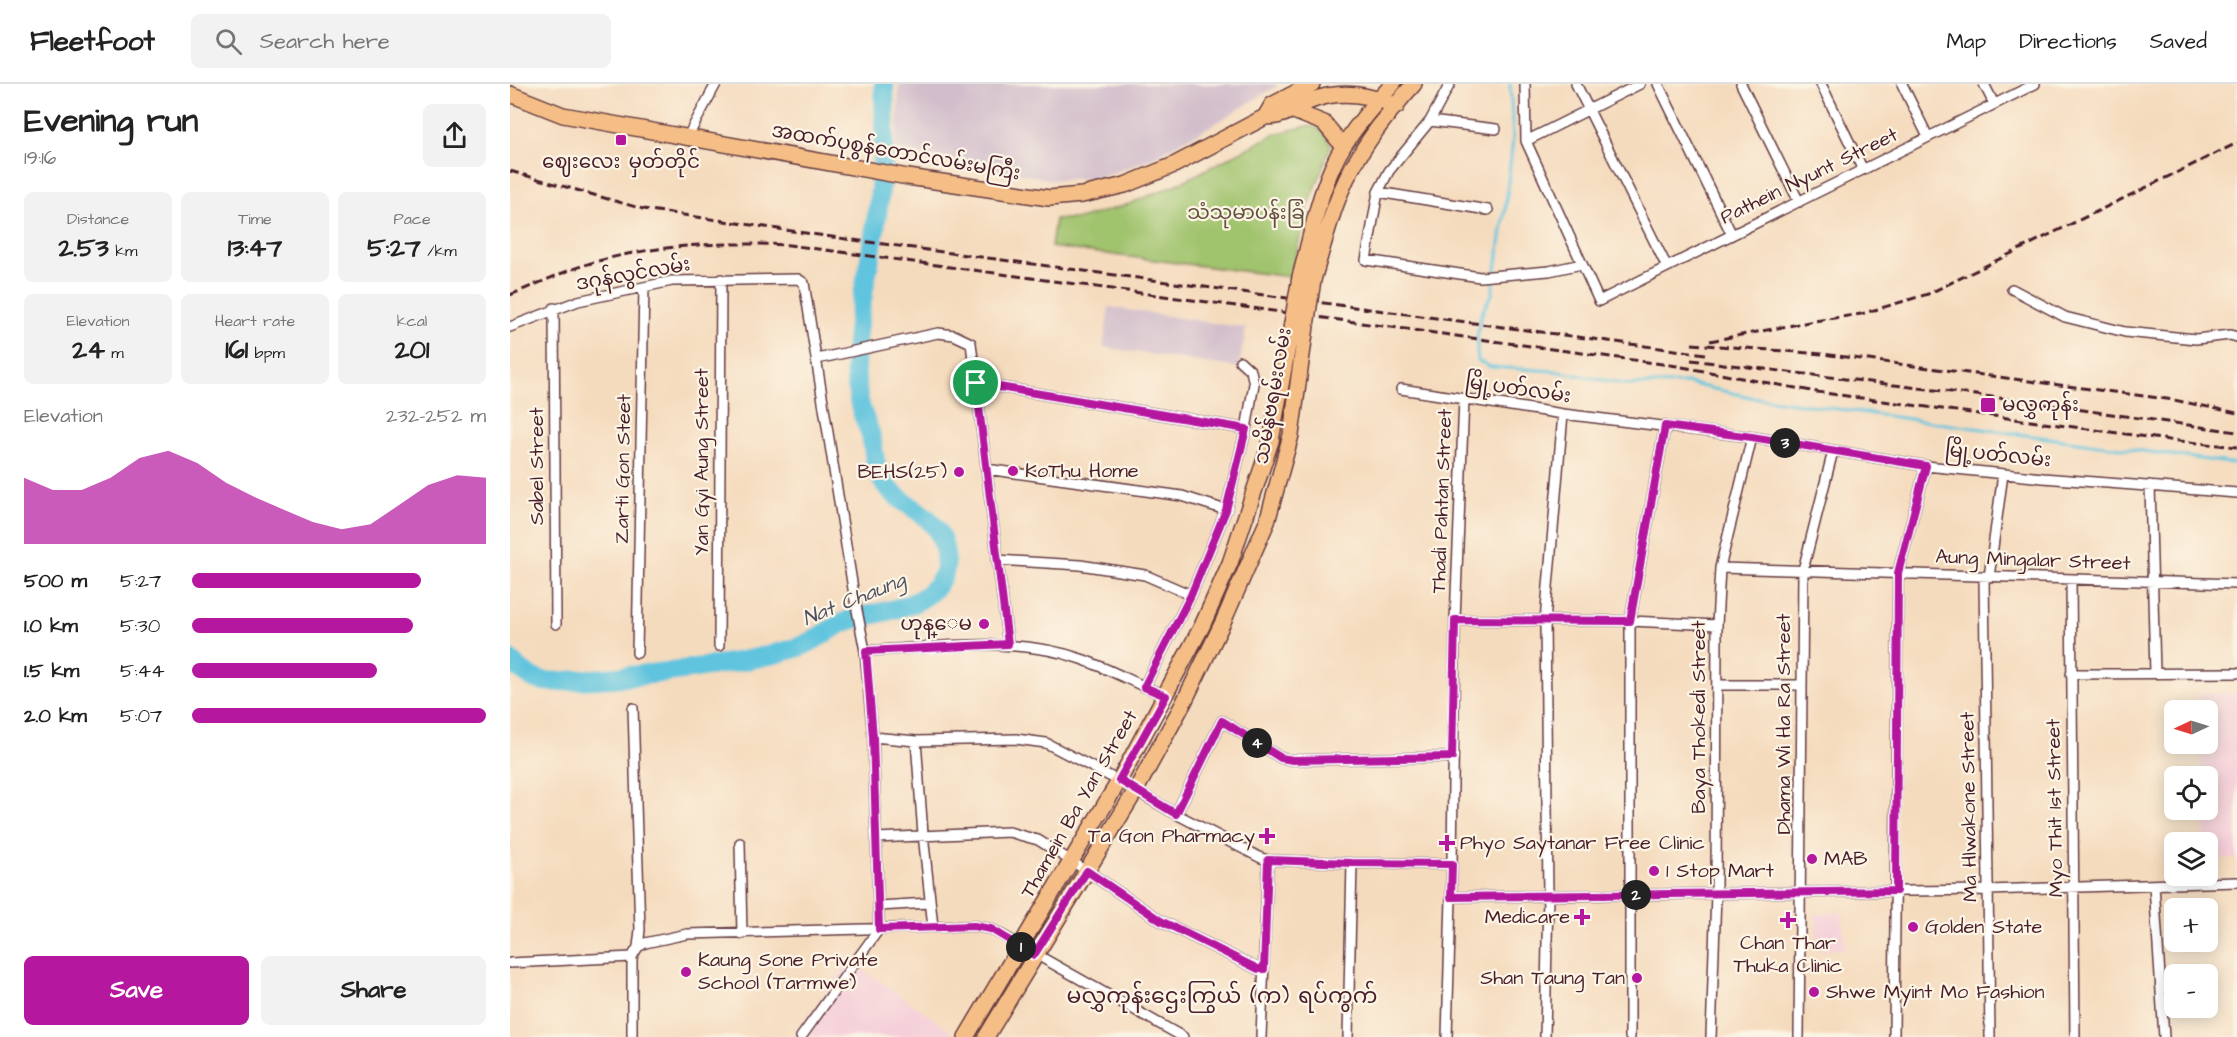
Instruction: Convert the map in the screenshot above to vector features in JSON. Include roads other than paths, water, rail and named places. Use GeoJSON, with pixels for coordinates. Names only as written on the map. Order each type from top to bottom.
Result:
{"type":"FeatureCollection","features":[{"type":"Feature","properties":{"kind":"main road","name":"အထက်ပုစွန်တောင်လမ်းမကြီး"},"geometry":{"type":"LineString","coordinates":[[1265,117],[1272,105],[1312,84]]}},
{"type":"Feature","properties":{"kind":"main road","name":"အထက်ပုစွန်တောင်လမ်းမကြီး"},"geometry":{"type":"LineString","coordinates":[[510,94],[563,115],[908,177],[1049,198],[1082,195],[1125,184],[1174,165],[1265,117],[1279,117],[1315,99],[1332,95],[1370,95],[1385,88],[1406,94]]}},
{"type":"Feature","properties":{"kind":"main road"},"geometry":{"type":"LineString","coordinates":[[1307,279],[1323,194],[1343,146],[1385,88]]}},
{"type":"Feature","properties":{"kind":"main road","name":"သမိန်ဗရမ်းလမ်း"},"geometry":{"type":"LineString","coordinates":[[990,1036],[1034,955],[1136,790],[1188,694],[1223,622],[1267,522],[1291,435],[1299,325],[1307,279],[1339,198],[1358,158],[1406,94]]}},
{"type":"Feature","properties":{"kind":"main road"},"geometry":{"type":"LineString","coordinates":[[1291,110],[1324,123],[1343,146]]}},
{"type":"Feature","properties":{"kind":"main road"},"geometry":{"type":"LineString","coordinates":[[1323,194],[1339,198]]}},
{"type":"Feature","properties":{"kind":"main road","name":"Thamein Ba Yan Street"},"geometry":{"type":"LineString","coordinates":[[969,1030],[1119,780],[1202,626],[1234,552],[1271,441],[1299,325]]}},
{"type":"Feature","properties":{"kind":"street"},"geometry":{"type":"LineString","coordinates":[[687,138],[716,84]]}},
{"type":"Feature","properties":{"kind":"street"},"geometry":{"type":"LineString","coordinates":[[1450,84],[1430,121],[1389,171],[1378,192],[1366,260],[1480,277],[1549,271],[1582,264],[1526,141],[1525,84]]}},
{"type":"Feature","properties":{"kind":"street"},"geometry":{"type":"LineString","coordinates":[[1576,84],[1667,267]]}},
{"type":"Feature","properties":{"kind":"street"},"geometry":{"type":"LineString","coordinates":[[1526,141],[1640,84]]}},
{"type":"Feature","properties":{"kind":"street"},"geometry":{"type":"LineString","coordinates":[[1658,84],[1732,235]]}},
{"type":"Feature","properties":{"kind":"street"},"geometry":{"type":"LineString","coordinates":[[1741,84],[1799,202]]}},
{"type":"Feature","properties":{"kind":"street"},"geometry":{"type":"LineString","coordinates":[[1821,84],[1863,170]]}},
{"type":"Feature","properties":{"kind":"street"},"geometry":{"type":"LineString","coordinates":[[1902,84],[1928,137]]}},
{"type":"Feature","properties":{"kind":"street"},"geometry":{"type":"LineString","coordinates":[[1984,84],[1994,104]]}},
{"type":"Feature","properties":{"kind":"street","name":"Pathein Nyunt Street"},"geometry":{"type":"LineString","coordinates":[[1582,264],[1599,301],[2035,84]]}},
{"type":"Feature","properties":{"kind":"street"},"geometry":{"type":"LineString","coordinates":[[1430,121],[1496,129]]}},
{"type":"Feature","properties":{"kind":"street"},"geometry":{"type":"LineString","coordinates":[[1378,192],[1488,210]]}},
{"type":"Feature","properties":{"kind":"street","name":"Yan Gyi Aung Street"},"geometry":{"type":"LineString","coordinates":[[719,646],[721,279]]}},
{"type":"Feature","properties":{"kind":"street","name":"ဒဂုန်လွင်လမ်း"},"geometry":{"type":"LineString","coordinates":[[510,327],[578,301],[672,281],[802,280],[817,359]]}},
{"type":"Feature","properties":{"kind":"street","name":"Zarti Gon Steet"},"geometry":{"type":"LineString","coordinates":[[637,653],[644,287]]}},
{"type":"Feature","properties":{"kind":"street"},"geometry":{"type":"LineString","coordinates":[[2012,289],[2066,317],[2125,332],[2196,339],[2230,335],[2237,338]]}},
{"type":"Feature","properties":{"kind":"street","name":"Sabel Street"},"geometry":{"type":"LineString","coordinates":[[555,308],[556,624]]}},
{"type":"Feature","properties":{"kind":"street"},"geometry":{"type":"LineString","coordinates":[[801,1037],[879,929],[873,737],[866,651],[854,595],[817,359],[938,333],[954,335],[971,343],[1008,644]]}},
{"type":"Feature","properties":{"kind":"street"},"geometry":{"type":"LineString","coordinates":[[1144,687],[1191,595],[1226,510],[1246,429],[1254,384],[1251,370],[1240,362]]}},
{"type":"Feature","properties":{"kind":"street"},"geometry":{"type":"LineString","coordinates":[[976,383],[1246,429]]}},
{"type":"Feature","properties":{"kind":"street","name":"မြို့ပတ်လမ်း"},"geometry":{"type":"LineString","coordinates":[[1401,389],[1563,414],[1752,437],[1926,466],[2237,493]]}},
{"type":"Feature","properties":{"kind":"street","name":"Thadi Pahtan Street"},"geometry":{"type":"LineString","coordinates":[[1447,1037],[1455,620],[1464,399]]}},
{"type":"Feature","properties":{"kind":"street"},"geometry":{"type":"LineString","coordinates":[[1545,1037],[1548,896],[1545,621],[1563,414]]}},
{"type":"Feature","properties":{"kind":"street"},"geometry":{"type":"LineString","coordinates":[[1630,1037],[1630,621],[1665,426]]}},
{"type":"Feature","properties":{"kind":"street","name":"Baya Thokedi Street"},"geometry":{"type":"LineString","coordinates":[[1711,1037],[1716,894],[1717,625],[1720,568],[1752,437]]}},
{"type":"Feature","properties":{"kind":"street","name":"Dhama Wi Ha Ra Street"},"geometry":{"type":"LineString","coordinates":[[1799,1037],[1803,570],[1833,451]]}},
{"type":"Feature","properties":{"kind":"street"},"geometry":{"type":"LineString","coordinates":[[1894,1037],[1898,573],[1926,466]]}},
{"type":"Feature","properties":{"kind":"street"},"geometry":{"type":"LineString","coordinates":[[986,469],[1182,496],[1226,510]]}},
{"type":"Feature","properties":{"kind":"street","name":"Ma Hlwakone Street"},"geometry":{"type":"LineString","coordinates":[[1990,1037],[1986,577],[2003,474]]}},
{"type":"Feature","properties":{"kind":"street"},"geometry":{"type":"LineString","coordinates":[[2150,486],[2155,673]]}},
{"type":"Feature","properties":{"kind":"street"},"geometry":{"type":"LineString","coordinates":[[997,560],[1080,565],[1145,575],[1191,595]]}},
{"type":"Feature","properties":{"kind":"street","name":"Aung Mingalar Street"},"geometry":{"type":"LineString","coordinates":[[1720,568],[2237,584]]}},
{"type":"Feature","properties":{"kind":"street","name":"Myo Thit 1st Street"},"geometry":{"type":"LineString","coordinates":[[2071,579],[2075,1037]]}},
{"type":"Feature","properties":{"kind":"street"},"geometry":{"type":"LineString","coordinates":[[1455,620],[1630,621],[1717,625]]}},
{"type":"Feature","properties":{"kind":"street"},"geometry":{"type":"LineString","coordinates":[[866,651],[1008,644],[1049,650],[1081,658],[1166,696]]}},
{"type":"Feature","properties":{"kind":"street"},"geometry":{"type":"LineString","coordinates":[[2071,674],[2237,673]]}},
{"type":"Feature","properties":{"kind":"street"},"geometry":{"type":"LineString","coordinates":[[1718,685],[1802,685]]}},
{"type":"Feature","properties":{"kind":"street"},"geometry":{"type":"LineString","coordinates":[[632,1037],[632,957],[638,947],[640,930],[633,708]]}},
{"type":"Feature","properties":{"kind":"street"},"geometry":{"type":"LineString","coordinates":[[1176,814],[1222,721],[1281,758],[1293,760],[1452,757]]}},
{"type":"Feature","properties":{"kind":"street"},"geometry":{"type":"LineString","coordinates":[[873,737],[916,741],[1016,739],[1046,743],[1119,780],[1176,814],[1268,860],[1452,864]]}},
{"type":"Feature","properties":{"kind":"street"},"geometry":{"type":"LineString","coordinates":[[916,741],[933,927]]}},
{"type":"Feature","properties":{"kind":"street"},"geometry":{"type":"LineString","coordinates":[[876,838],[923,834],[1009,832],[1038,840],[1161,921],[1258,969],[1264,969]]}},
{"type":"Feature","properties":{"kind":"street"},"geometry":{"type":"LineString","coordinates":[[740,843],[742,934]]}},
{"type":"Feature","properties":{"kind":"street"},"geometry":{"type":"LineString","coordinates":[[1261,1037],[1268,860]]}},
{"type":"Feature","properties":{"kind":"street"},"geometry":{"type":"LineString","coordinates":[[1348,1037],[1352,863]]}},
{"type":"Feature","properties":{"kind":"street"},"geometry":{"type":"LineString","coordinates":[[1451,897],[1988,890],[2237,882]]}},
{"type":"Feature","properties":{"kind":"street"},"geometry":{"type":"LineString","coordinates":[[2154,885],[2164,1037]]}},
{"type":"Feature","properties":{"kind":"street"},"geometry":{"type":"LineString","coordinates":[[879,906],[929,903]]}},
{"type":"Feature","properties":{"kind":"street"},"geometry":{"type":"LineString","coordinates":[[638,947],[652,941],[687,934],[974,926],[991,929],[1179,1036]]}},
{"type":"Feature","properties":{"kind":"street"},"geometry":{"type":"LineString","coordinates":[[510,963],[632,957]]}},
{"type":"Feature","properties":{"kind":"street"},"geometry":{"type":"LineString","coordinates":[[969,1030],[990,1036]]}},
{"type":"Feature","properties":{"kind":"waterway","name":"Nat Chaung"},"geometry":{"type":"LineString","coordinates":[[510,660],[533,678],[555,682],[652,674],[748,660],[799,647],[847,621],[913,603],[924,597],[942,577],[946,559],[940,535],[926,517],[890,490],[879,475],[856,383],[856,338],[875,228],[881,175],[884,84]]}},
{"type":"Feature","properties":{"kind":"waterway"},"geometry":{"type":"LineString","coordinates":[[1510,84],[1513,138],[1505,211],[1492,295],[1483,309],[1479,326],[1478,361],[1491,367],[1555,371],[1629,385],[1687,383],[1750,397],[2237,464]]}},
{"type":"Feature","properties":{"kind":"railway"},"geometry":{"type":"LineString","coordinates":[[1710,341],[1861,314],[1928,294],[2237,143]]}},
{"type":"Feature","properties":{"kind":"railway"},"geometry":{"type":"LineString","coordinates":[[510,171],[643,209],[846,239],[1705,354]]}},
{"type":"Feature","properties":{"kind":"railway"},"geometry":{"type":"LineString","coordinates":[[510,295],[578,267],[637,252],[713,244],[789,245],[1677,366],[1817,392],[2169,440],[2237,447]]}},
{"type":"Feature","properties":{"kind":"railway"},"geometry":{"type":"LineString","coordinates":[[1692,344],[1823,354],[2174,400],[2237,413]]}},
{"type":"Feature","properties":{"kind":"railway"},"geometry":{"type":"LineString","coordinates":[[1691,360],[1992,397],[2237,432]]}},
{"type":"Feature","properties":{"kind":"place","name":"ဈေးလေး မှတ်တိုင်"},"geometry":{"type":"Point","coordinates":[621,140]}},
{"type":"Feature","properties":{"kind":"place","name":"မလွှကုန်း"},"geometry":{"type":"Point","coordinates":[1988,405]}},
{"type":"Feature","properties":{"kind":"place","name":"KoThu Home"},"geometry":{"type":"Point","coordinates":[1013,471]}},
{"type":"Feature","properties":{"kind":"place","name":"BEHS(25)"},"geometry":{"type":"Point","coordinates":[959,472]}},
{"type":"Feature","properties":{"kind":"place","name":"ဟုန္ေမ"},"geometry":{"type":"Point","coordinates":[984,624]}},
{"type":"Feature","properties":{"kind":"place","name":"Ta Gon Pharmacy"},"geometry":{"type":"Point","coordinates":[1267,836]}},
{"type":"Feature","properties":{"kind":"place","name":"Phyo Saytanar Free Clinic"},"geometry":{"type":"Point","coordinates":[1447,843]}},
{"type":"Feature","properties":{"kind":"place","name":"MAB"},"geometry":{"type":"Point","coordinates":[1812,859]}},
{"type":"Feature","properties":{"kind":"place","name":"1 Stop Mart"},"geometry":{"type":"Point","coordinates":[1654,871]}},
{"type":"Feature","properties":{"kind":"place","name":"Medicare"},"geometry":{"type":"Point","coordinates":[1582,917]}},
{"type":"Feature","properties":{"kind":"place","name":"Chan Thar Thuka Clinic"},"geometry":{"type":"Point","coordinates":[1788,920]}},
{"type":"Feature","properties":{"kind":"place","name":"Golden State"},"geometry":{"type":"Point","coordinates":[1913,927]}},
{"type":"Feature","properties":{"kind":"place","name":"Kaung Sone Private School (Tarmwe)"},"geometry":{"type":"Point","coordinates":[686,972]}},
{"type":"Feature","properties":{"kind":"place","name":"Shan Taung Tan"},"geometry":{"type":"Point","coordinates":[1637,978]}},
{"type":"Feature","properties":{"kind":"place","name":"Shwe Myint Mo Fashion"},"geometry":{"type":"Point","coordinates":[1814,992]}},
{"type":"Feature","properties":{"kind":"district","name":"မလွှကုန်းဌေးကြွယ် (က) ရပ်ကွက်"},"geometry":{"type":"Point","coordinates":[1222,996]}},
{"type":"Feature","properties":{"kind":"park label","name":"သံသုမာပန်းခြံ"},"geometry":{"type":"Point","coordinates":[1246,213]}}]}
